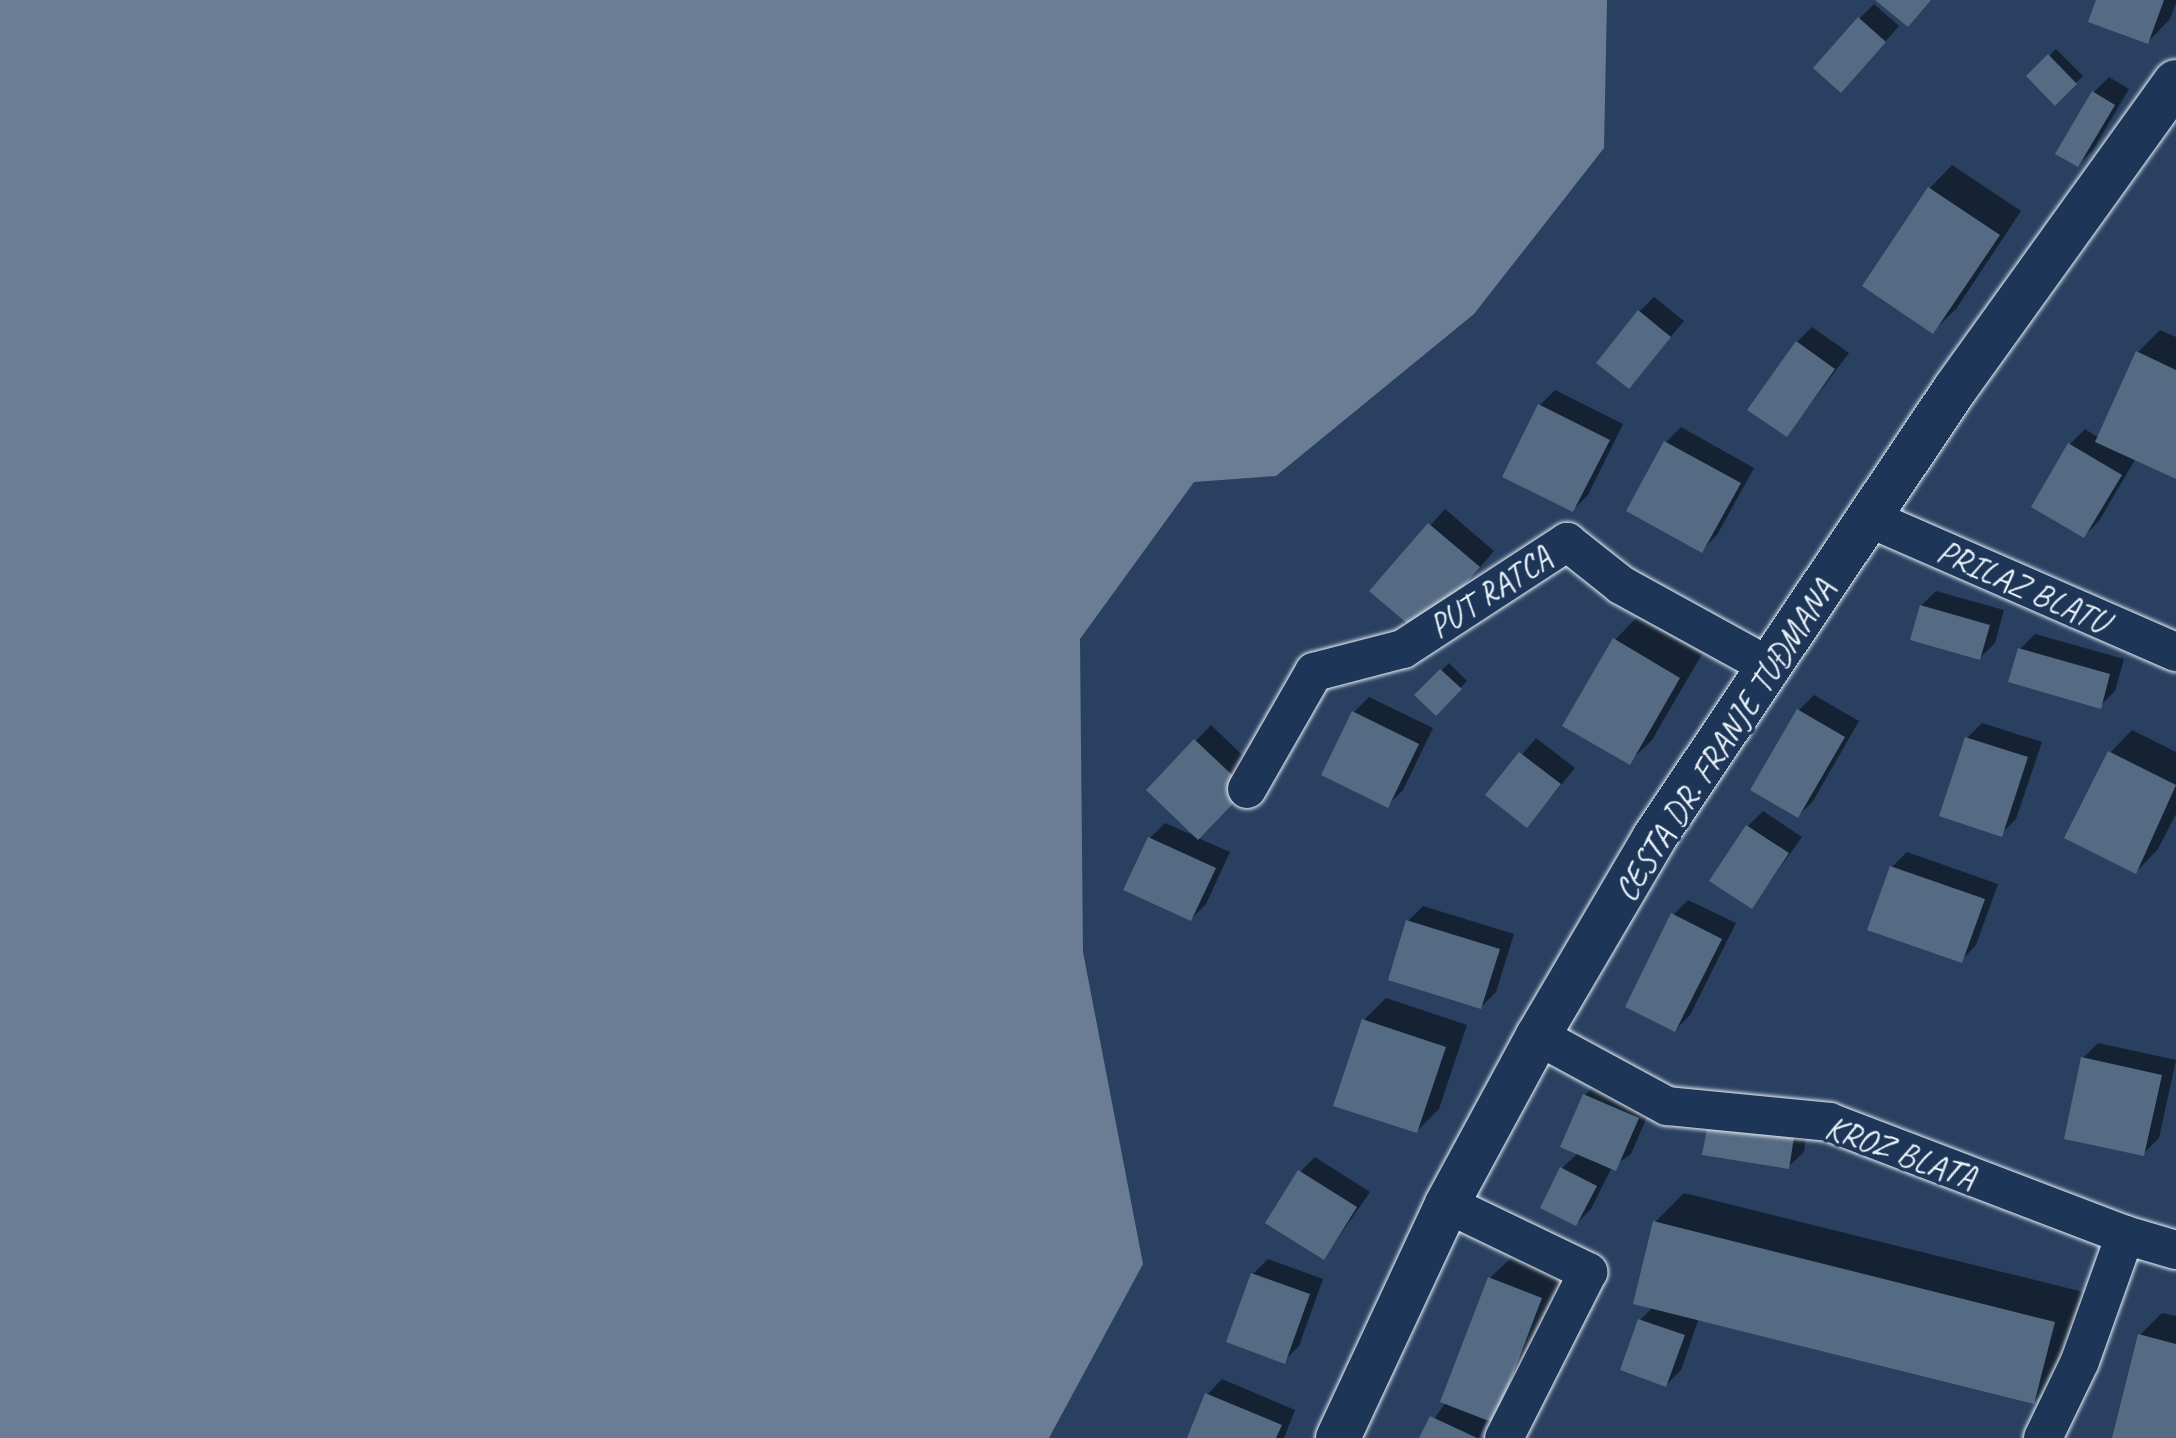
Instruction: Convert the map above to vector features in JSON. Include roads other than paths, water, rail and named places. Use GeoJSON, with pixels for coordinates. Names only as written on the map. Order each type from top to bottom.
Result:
{"type":"FeatureCollection","features":[{"type":"Feature","properties":{"kind":"main road","name":"CESTA DR. FRANJE TUĐMANA"},"geometry":{"type":"LineString","coordinates":[[1338,1438],[1447,1204],[1538,1036],[1654,838],[1871,519],[1955,389],[2176,82]]}},
{"type":"Feature","properties":{"kind":"street","name":"PRILAZ BLATU"},"geometry":{"type":"LineString","coordinates":[[1871,519],[2176,652]]}},
{"type":"Feature","properties":{"kind":"street","name":"PUT RATCA"},"geometry":{"type":"LineString","coordinates":[[1247,789],[1314,672],[1403,649],[1567,542],[1621,585],[1770,667]]}},
{"type":"Feature","properties":{"kind":"street","name":"KROZ BLATA"},"geometry":{"type":"LineString","coordinates":[[1538,1036],[1667,1106],[1829,1122],[2125,1235],[2176,1250]]}},
{"type":"Feature","properties":{"kind":"street"},"geometry":{"type":"LineString","coordinates":[[1447,1204],[1588,1272],[1504,1438]]}},
{"type":"Feature","properties":{"kind":"street"},"geometry":{"type":"LineString","coordinates":[[2043,1438],[2080,1361],[2125,1235]]}},
{"type":"Feature","properties":{"kind":"water"},"geometry":{"type":"Polygon","coordinates":[[[0,0],[1607,0],[1604,148],[1474,314],[1276,476],[1194,482],[1080,639],[1083,952],[1143,1264],[1049,1438],[0,1438],[0,0]]]}}]}
